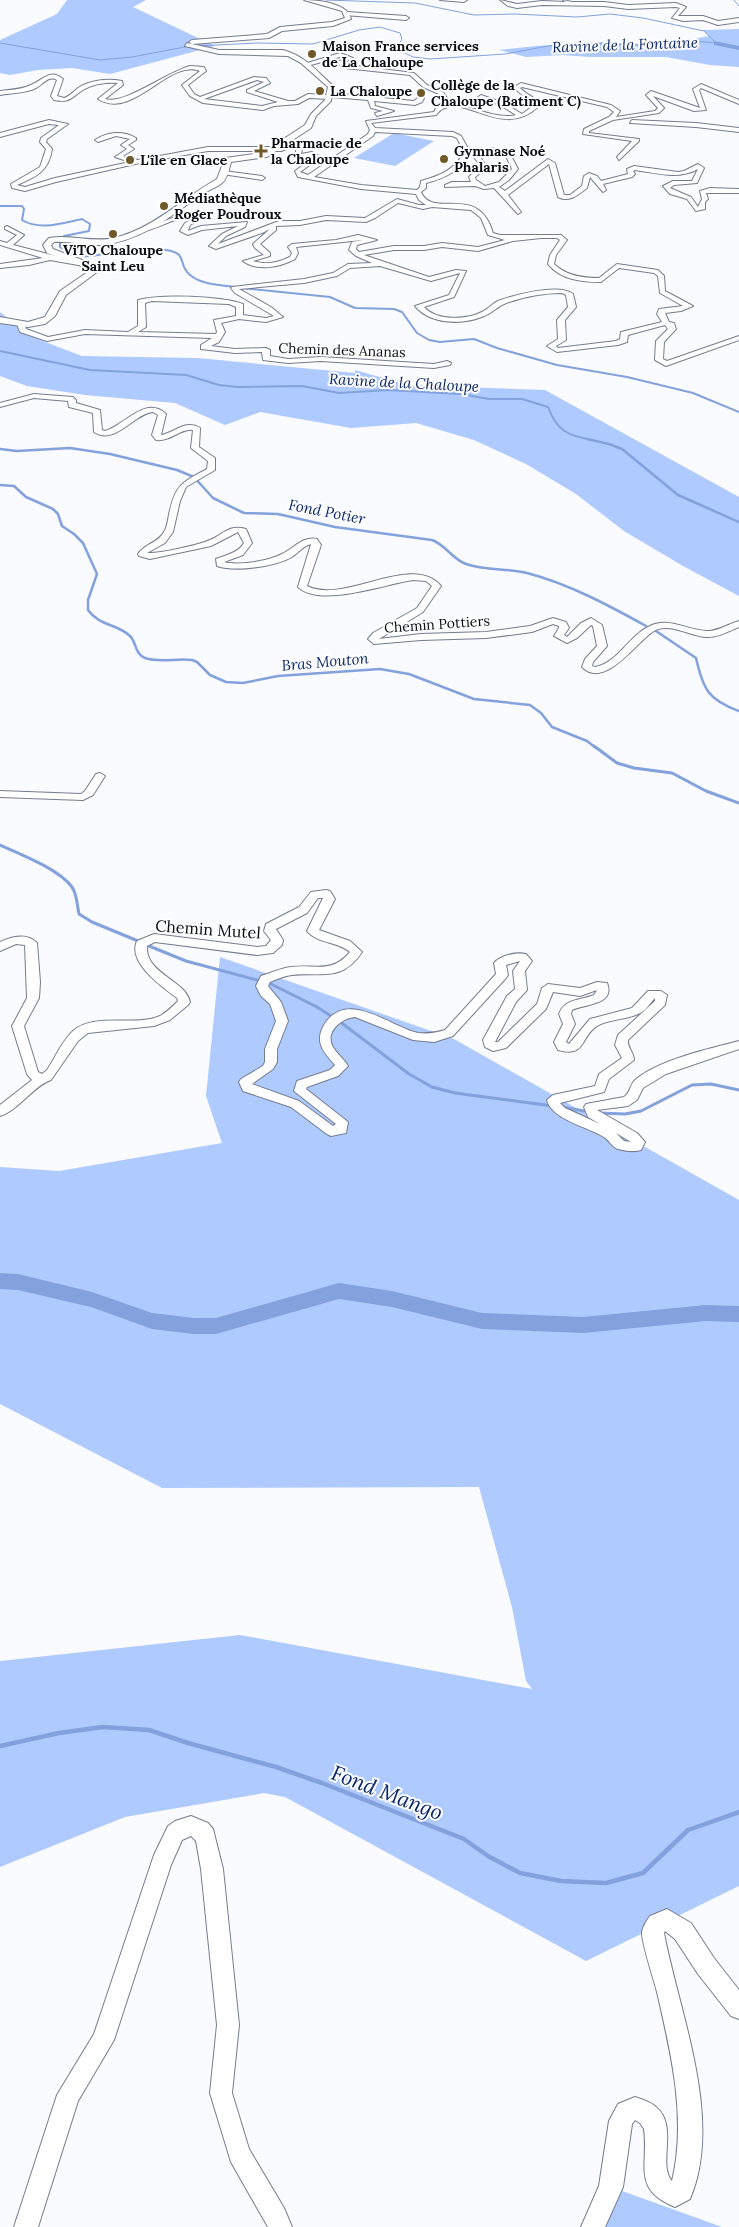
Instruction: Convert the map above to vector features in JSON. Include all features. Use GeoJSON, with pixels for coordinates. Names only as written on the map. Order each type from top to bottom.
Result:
{"type":"FeatureCollection","features":[{"type":"Feature","properties":{"kind":"main road"},"geometry":{"type":"LineString","coordinates":[[0,320],[21,324],[38,322],[50,317],[59,297],[93,272],[93,268],[50,251],[47,245],[52,240],[63,239],[93,243],[108,241],[144,229],[172,213],[198,193],[220,181],[228,160],[261,155],[276,149],[308,126],[313,115],[328,101],[330,86],[292,54],[188,47],[200,41],[269,36],[284,29],[340,23],[347,20],[347,14],[342,9],[307,0]]}},
{"type":"Feature","properties":{"kind":"main road"},"geometry":{"type":"LineString","coordinates":[[26,2227],[68,2095],[103,2040],[161,1862],[175,1833],[182,1828],[192,1826],[201,1830],[206,1836],[212,1869],[228,2025],[221,2093],[239,2154],[276,2216],[280,2227]]}},
{"type":"Feature","properties":{"kind":"main road"},"geometry":{"type":"LineString","coordinates":[[593,2227],[611,2186],[621,2121],[626,2112],[635,2108],[645,2110],[652,2118],[657,2131],[656,2170],[659,2187],[666,2193],[675,2195],[682,2191],[688,2175],[690,2126],[682,2056],[653,1933],[655,1926],[660,1921],[668,1920],[683,1931],[706,1966],[739,2008]]}},
{"type":"Feature","properties":{"kind":"street"},"geometry":{"type":"LineString","coordinates":[[443,0],[464,0]]}},
{"type":"Feature","properties":{"kind":"street"},"geometry":{"type":"LineString","coordinates":[[504,0],[510,5],[517,6],[568,2],[628,7],[676,5],[682,7],[675,15],[679,19],[703,18],[723,24],[739,20]]}},
{"type":"Feature","properties":{"kind":"street"},"geometry":{"type":"LineString","coordinates":[[347,14],[406,18]]}},
{"type":"Feature","properties":{"kind":"street"},"geometry":{"type":"LineString","coordinates":[[306,64],[346,56],[350,58],[339,63],[347,68],[412,74],[425,86],[441,93],[448,104]]}},
{"type":"Feature","properties":{"kind":"street"},"geometry":{"type":"LineString","coordinates":[[0,93],[33,87],[44,78],[55,76],[60,79],[54,96],[56,99],[64,100],[72,97],[75,91],[83,86],[112,81],[120,82],[121,84],[101,99],[111,101],[136,96],[157,81],[184,68],[195,66],[202,68],[202,71],[185,85],[192,95],[205,102],[263,108],[272,104],[296,103],[308,96],[415,102],[420,101],[421,98]]}},
{"type":"Feature","properties":{"kind":"street"},"geometry":{"type":"LineString","coordinates":[[200,99],[256,78],[264,79],[267,83],[250,90],[251,93],[288,103]]}},
{"type":"Feature","properties":{"kind":"street"},"geometry":{"type":"LineString","coordinates":[[368,122],[436,113],[438,109],[448,104],[476,110],[498,118],[520,115],[532,111],[537,104],[519,91],[516,87],[518,85],[525,85],[609,106],[616,110],[609,119]]}},
{"type":"Feature","properties":{"kind":"street"},"geometry":{"type":"LineString","coordinates":[[619,158],[637,140],[586,134],[586,130],[609,119],[657,112],[661,108],[660,105],[648,95],[651,94],[696,110],[703,110],[696,91],[701,86],[739,102]]}},
{"type":"Feature","properties":{"kind":"street"},"geometry":{"type":"LineString","coordinates":[[481,97],[502,104],[520,115]]}},
{"type":"Feature","properties":{"kind":"street"},"geometry":{"type":"LineString","coordinates":[[370,99],[373,106],[391,111],[365,118],[364,121],[368,122],[373,130]]}},
{"type":"Feature","properties":{"kind":"street"},"geometry":{"type":"LineString","coordinates":[[609,119],[739,130]]}},
{"type":"Feature","properties":{"kind":"street"},"geometry":{"type":"LineString","coordinates":[[0,135],[49,122],[65,124],[44,138],[43,142],[49,149],[49,158],[44,170],[14,184],[14,187],[19,189],[208,148],[283,149],[299,143],[297,157],[312,154],[318,156],[297,172],[298,176],[361,187],[418,192],[423,188],[423,182],[448,173],[458,166],[467,152],[456,135],[440,132],[373,130]]}},
{"type":"Feature","properties":{"kind":"street"},"geometry":{"type":"LineString","coordinates":[[308,178],[371,135],[373,130]]}},
{"type":"Feature","properties":{"kind":"street"},"geometry":{"type":"LineString","coordinates":[[98,140],[115,135],[130,136],[134,139],[124,145],[131,149],[118,157],[138,162]]}},
{"type":"Feature","properties":{"kind":"street"},"geometry":{"type":"LineString","coordinates":[[447,186],[452,184],[475,184],[485,187],[496,187],[512,174],[515,168],[513,162],[503,151],[490,150],[476,156],[484,165],[482,169],[473,175],[465,174]]}},
{"type":"Feature","properties":{"kind":"street"},"geometry":{"type":"LineString","coordinates":[[503,194],[508,193],[548,161],[552,163],[562,198],[570,197],[585,187],[588,176],[595,177],[604,190]]}},
{"type":"Feature","properties":{"kind":"street"},"geometry":{"type":"LineString","coordinates":[[599,183],[618,177],[630,176],[632,174],[629,170],[634,168],[678,174],[698,166],[701,168],[695,182],[672,182],[666,186],[668,190],[689,198],[696,209],[700,210],[705,199],[701,193],[704,191],[739,191]]}},
{"type":"Feature","properties":{"kind":"street"},"geometry":{"type":"LineString","coordinates":[[224,173],[262,178]]}},
{"type":"Feature","properties":{"kind":"street"},"geometry":{"type":"LineString","coordinates":[[448,173],[456,174]]}},
{"type":"Feature","properties":{"kind":"street"},"geometry":{"type":"LineString","coordinates":[[473,175],[472,181],[475,184]]}},
{"type":"Feature","properties":{"kind":"street"},"geometry":{"type":"LineString","coordinates":[[496,187],[518,212]]}},
{"type":"Feature","properties":{"kind":"street"},"geometry":{"type":"LineString","coordinates":[[418,192],[421,199],[430,205],[475,209],[484,217],[490,234],[512,240]]}},
{"type":"Feature","properties":{"kind":"street"},"geometry":{"type":"LineString","coordinates":[[144,229],[152,228],[171,219],[198,214],[202,216],[187,224],[182,231],[188,233],[201,228],[245,223],[243,226],[224,235],[222,239],[212,246],[216,247],[260,232],[270,226],[326,218],[366,220],[397,201],[419,208],[430,205]]}},
{"type":"Feature","properties":{"kind":"street"},"geometry":{"type":"LineString","coordinates":[[270,226],[274,229],[256,244],[257,247],[268,254],[267,256],[247,262],[267,265],[283,263],[293,258],[295,253],[291,247],[298,244],[336,242],[358,237],[373,239],[372,241],[352,244],[352,250],[358,254],[429,279],[436,279],[456,272],[464,272],[452,296],[419,306],[427,313],[444,318],[471,318],[486,312],[498,303],[512,299],[554,291],[566,292],[569,294],[572,307],[561,320],[562,340],[551,346],[557,350],[618,343],[624,340],[624,334],[666,323]]}},
{"type":"Feature","properties":{"kind":"street"},"geometry":{"type":"LineString","coordinates":[[4,244],[20,235],[7,228]]}},
{"type":"Feature","properties":{"kind":"street"},"geometry":{"type":"LineString","coordinates":[[358,254],[394,248],[424,248],[442,245],[478,249],[512,240],[551,235],[560,236],[564,240],[553,254],[551,264],[555,269],[575,278],[601,280],[617,266],[656,272],[661,276],[662,292],[689,306],[681,310],[662,311],[661,314],[666,323],[673,326],[659,344],[658,360],[663,364],[699,354],[739,338]]}},
{"type":"Feature","properties":{"kind":"street"},"geometry":{"type":"LineString","coordinates":[[4,244],[49,258],[84,264]]}},
{"type":"Feature","properties":{"kind":"street"},"geometry":{"type":"LineString","coordinates":[[0,266],[29,263],[49,258]]}},
{"type":"Feature","properties":{"kind":"street"},"geometry":{"type":"LineString","coordinates":[[129,334],[142,327],[141,302],[152,298],[230,302],[240,306],[239,317],[266,320],[279,317],[237,287],[304,281],[335,276],[348,266],[386,264]]}},
{"type":"Feature","properties":{"kind":"street","name":"Chemin des Ananas"},"geometry":{"type":"LineString","coordinates":[[239,317],[217,322],[221,332],[216,336],[216,340],[204,347],[235,351],[266,350],[266,358],[274,360],[321,359],[434,366],[447,363]]}},
{"type":"Feature","properties":{"kind":"street"},"geometry":{"type":"LineString","coordinates":[[21,324],[23,330],[27,333],[47,339],[85,332],[216,336]]}},
{"type":"Feature","properties":{"kind":"street","name":"Chemin Pottiers"},"geometry":{"type":"LineString","coordinates":[[0,405],[34,396],[70,399],[73,406],[92,409],[97,412],[98,432],[104,434],[111,432],[142,412],[156,410],[162,414],[156,436],[159,438],[167,437],[186,426],[195,428],[197,430],[195,448],[212,460],[211,470],[183,486],[169,532],[162,541],[142,554],[150,556],[211,543],[218,540],[228,531],[236,529],[242,531],[248,543],[247,547],[239,554],[219,561],[220,564],[226,566],[277,560],[288,556],[307,541],[314,541],[317,545],[302,587],[309,592],[354,589],[414,576],[429,578],[435,581],[437,586],[425,606],[415,614],[376,635],[373,639],[377,642],[421,637],[486,635],[532,628],[553,621],[563,624],[564,628],[559,636],[567,640],[574,637],[584,625],[591,622],[597,625],[602,646],[588,661],[587,668],[597,671],[608,667],[654,628],[670,626],[706,634],[739,624]]}},
{"type":"Feature","properties":{"kind":"street"},"geometry":{"type":"LineString","coordinates":[[0,794],[83,797],[89,793],[100,776]]}},
{"type":"Feature","properties":{"kind":"street","name":"Chemin Mutel"},"geometry":{"type":"LineString","coordinates":[[40,1079],[47,1077],[51,1073],[78,1033],[85,1029],[148,1024],[163,1019],[184,1002],[183,996],[158,977],[143,958],[140,949],[141,944],[154,938],[257,951],[269,950],[276,945],[277,940],[270,932],[270,928],[303,910],[308,906],[311,899],[321,893],[326,894],[329,899],[313,931],[324,938],[346,943],[352,946],[356,952],[344,965],[332,971],[291,971],[265,979],[262,986],[265,993],[275,1002],[282,1021],[267,1069],[245,1082],[247,1088],[295,1104],[331,1131],[342,1130],[342,1122],[326,1108],[300,1091],[301,1084],[334,1073],[342,1066],[339,1059],[327,1048],[325,1040],[329,1027],[337,1015],[344,1012],[356,1012],[410,1035],[427,1039],[442,1038],[449,1033],[502,975],[500,964],[511,958],[522,957],[526,961],[518,970],[521,990],[511,1000],[489,1040],[489,1044],[493,1047],[502,1045],[542,1006],[548,988],[559,987],[579,992],[603,986],[602,995],[595,1000],[572,1005],[567,1008],[565,1014],[569,1024],[560,1042],[562,1047],[566,1048],[576,1045],[588,1027],[594,1022],[632,1013],[652,994],[658,993],[661,995],[661,1002],[622,1038],[621,1045],[628,1056],[628,1060],[603,1077],[600,1089],[553,1100],[554,1106],[610,1134],[620,1146],[637,1147],[639,1142],[633,1136],[592,1114],[590,1108],[598,1104],[614,1104],[628,1101],[636,1093],[638,1085],[657,1072],[688,1060],[739,1045]]}},
{"type":"Feature","properties":{"kind":"street"},"geometry":{"type":"LineString","coordinates":[[0,947],[18,940],[27,940],[32,943],[33,998],[18,1026],[33,1074],[40,1079],[30,1089],[0,1111]]}},
{"type":"Feature","properties":{"kind":"shaded area"},"geometry":{"type":"Polygon","coordinates":[[[67,0],[146,0],[133,7],[215,46],[110,74],[72,68],[38,70],[10,75],[0,73],[0,40],[57,14],[67,0]]]}},
{"type":"Feature","properties":{"kind":"shaded area"},"geometry":{"type":"Polygon","coordinates":[[[739,29],[739,67],[710,65],[666,57],[562,55],[526,57],[499,50],[601,42],[662,45],[709,36],[703,30],[739,29]]]}},
{"type":"Feature","properties":{"kind":"shaded area"},"geometry":{"type":"Polygon","coordinates":[[[394,133],[434,141],[395,166],[354,158],[394,133]]]}},
{"type":"Feature","properties":{"kind":"shaded area"},"geometry":{"type":"Polygon","coordinates":[[[0,312],[27,335],[82,356],[197,358],[355,373],[355,370],[408,385],[545,390],[739,497],[739,596],[624,531],[576,494],[526,464],[474,440],[416,423],[351,428],[260,412],[225,425],[175,403],[85,395],[27,386],[0,376],[0,312]]]}},
{"type":"Feature","properties":{"kind":"shaded area"},"geometry":{"type":"Polygon","coordinates":[[[220,957],[454,1039],[739,1200],[739,1886],[586,1961],[285,1797],[264,1793],[125,1817],[0,1867],[0,1661],[240,1635],[532,1689],[526,1681],[512,1607],[479,1487],[162,1488],[0,1404],[0,1167],[59,1171],[222,1143],[206,1096],[220,957]]]}},
{"type":"Feature","properties":{"kind":"shaded area"},"geometry":{"type":"Polygon","coordinates":[[[611,2187],[722,2227],[593,2227],[611,2187]]]}},
{"type":"Feature","properties":{"kind":"waterway"},"geometry":{"type":"LineString","coordinates":[[326,0],[415,3],[474,15],[515,14],[577,17],[610,14],[643,18],[704,31],[714,41]]}},
{"type":"Feature","properties":{"kind":"waterway"},"geometry":{"type":"LineString","coordinates":[[734,0],[739,6]]}},
{"type":"Feature","properties":{"kind":"waterway","name":"Ravine de la Fontaine"},"geometry":{"type":"LineString","coordinates":[[196,46],[257,43],[313,44],[359,30],[380,27],[400,33],[402,39],[398,46],[399,50],[413,57],[430,59],[505,54],[548,46],[579,43],[637,45],[693,41],[717,43]]}},
{"type":"Feature","properties":{"kind":"waterway","name":"Ravine de la Fontaine"},"geometry":{"type":"LineString","coordinates":[[0,43],[100,60],[132,57],[190,46]]}},
{"type":"Feature","properties":{"kind":"waterway","name":"Ravine de la Fontaine"},"geometry":{"type":"LineString","coordinates":[[717,43],[739,48]]}},
{"type":"Feature","properties":{"kind":"waterway"},"geometry":{"type":"LineString","coordinates":[[0,206],[22,206],[24,209],[22,220],[36,225],[44,226],[82,219],[90,224],[89,231],[64,236]]}},
{"type":"Feature","properties":{"kind":"waterway"},"geometry":{"type":"LineString","coordinates":[[60,242],[60,247],[78,255],[86,256],[132,249],[166,250],[178,254],[186,271],[200,281],[235,287]]}},
{"type":"Feature","properties":{"kind":"waterway"},"geometry":{"type":"LineString","coordinates":[[241,288],[330,297],[355,308],[394,309],[402,312],[417,333],[429,340],[440,342],[474,339],[497,348],[557,365],[627,377],[693,393],[739,412]]}},
{"type":"Feature","properties":{"kind":"waterway","name":"Ravine de la Chaloupe"},"geometry":{"type":"LineString","coordinates":[[0,351],[90,370],[186,375],[219,385],[238,387],[302,386],[339,393],[388,390],[461,394],[489,399],[522,399],[548,407],[555,422],[564,431],[577,437],[593,440]]}},
{"type":"Feature","properties":{"kind":"waterway","name":"Ravine de la Chaloupe"},"geometry":{"type":"LineString","coordinates":[[587,439],[622,449],[678,495],[739,522]]}},
{"type":"Feature","properties":{"kind":"waterway","name":"Fond Potier"},"geometry":{"type":"LineString","coordinates":[[0,449],[17,451],[70,448],[110,454],[177,470],[194,477],[213,498],[244,513],[278,514],[335,527],[432,540],[461,562],[481,568],[519,571],[558,583],[617,610],[646,626]]}},
{"type":"Feature","properties":{"kind":"waterway","name":"Bras Mouton"},"geometry":{"type":"LineString","coordinates":[[0,485],[14,486],[26,497],[53,509],[58,514],[62,526],[83,543],[97,574],[88,600],[88,610],[98,619],[130,636],[137,651],[145,658],[156,660],[192,660],[197,662],[210,675],[226,682],[243,683],[278,676],[380,669],[409,674],[474,699],[530,705],[541,713],[552,727],[587,741],[596,748]]}},
{"type":"Feature","properties":{"kind":"waterway","name":"Fond Potier"},"geometry":{"type":"LineString","coordinates":[[656,631],[696,658],[701,678],[708,692],[720,702],[739,711]]}},
{"type":"Feature","properties":{"kind":"waterway","name":"Bras Mouton"},"geometry":{"type":"LineString","coordinates":[[594,746],[617,763],[634,768],[672,773],[706,791],[739,803]]}},
{"type":"Feature","properties":{"kind":"waterway"},"geometry":{"type":"LineString","coordinates":[[0,845],[49,868],[66,880],[75,893],[79,914],[92,922],[138,941]]}},
{"type":"Feature","properties":{"kind":"waterway"},"geometry":{"type":"LineString","coordinates":[[149,946],[186,961],[257,980]]}},
{"type":"Feature","properties":{"kind":"waterway"},"geometry":{"type":"LineString","coordinates":[[269,983],[317,1007],[334,1018]]}},
{"type":"Feature","properties":{"kind":"waterway"},"geometry":{"type":"LineString","coordinates":[[339,1021],[409,1074],[432,1087],[455,1093],[553,1106]]}},
{"type":"Feature","properties":{"kind":"waterway"},"geometry":{"type":"LineString","coordinates":[[598,1113],[625,1114],[641,1111],[692,1085],[711,1084],[739,1090]]}},
{"type":"Feature","properties":{"kind":"waterway"},"geometry":{"type":"LineString","coordinates":[[561,1107],[590,1112]]}},
{"type":"Feature","properties":{"kind":"waterway"},"geometry":{"type":"LineString","coordinates":[[0,1281],[18,1282],[92,1300],[152,1321],[194,1326],[216,1326],[339,1291],[392,1299],[482,1321],[583,1325],[706,1313],[739,1314]]}},
{"type":"Feature","properties":{"kind":"waterway","name":"Fond Mango"},"geometry":{"type":"LineString","coordinates":[[0,1746],[59,1733],[103,1727],[149,1730],[188,1743],[276,1767],[322,1783],[464,1839],[488,1856],[520,1873],[561,1881],[606,1883],[643,1873],[688,1830],[739,1812]]}},
{"type":"Feature","properties":{"kind":"place","name":"Maison France services de La Chaloupe"},"geometry":{"type":"Point","coordinates":[312,54]}},
{"type":"Feature","properties":{"kind":"place","name":"La Chaloupe"},"geometry":{"type":"Point","coordinates":[320,91]}},
{"type":"Feature","properties":{"kind":"place","name":"Collège de la Chaloupe (Batiment C)"},"geometry":{"type":"Point","coordinates":[421,93]}},
{"type":"Feature","properties":{"kind":"place","name":"Pharmacie de la Chaloupe"},"geometry":{"type":"Point","coordinates":[261,151]}},
{"type":"Feature","properties":{"kind":"place","name":"Gymnase Noé Phalaris"},"geometry":{"type":"Point","coordinates":[444,159]}},
{"type":"Feature","properties":{"kind":"place","name":"L'île en Glace"},"geometry":{"type":"Point","coordinates":[130,160]}},
{"type":"Feature","properties":{"kind":"place","name":"Médiathèque Roger Poudroux"},"geometry":{"type":"Point","coordinates":[164,206]}},
{"type":"Feature","properties":{"kind":"place","name":"ViTO Chaloupe Saint Leu"},"geometry":{"type":"Point","coordinates":[113,234]}}]}
